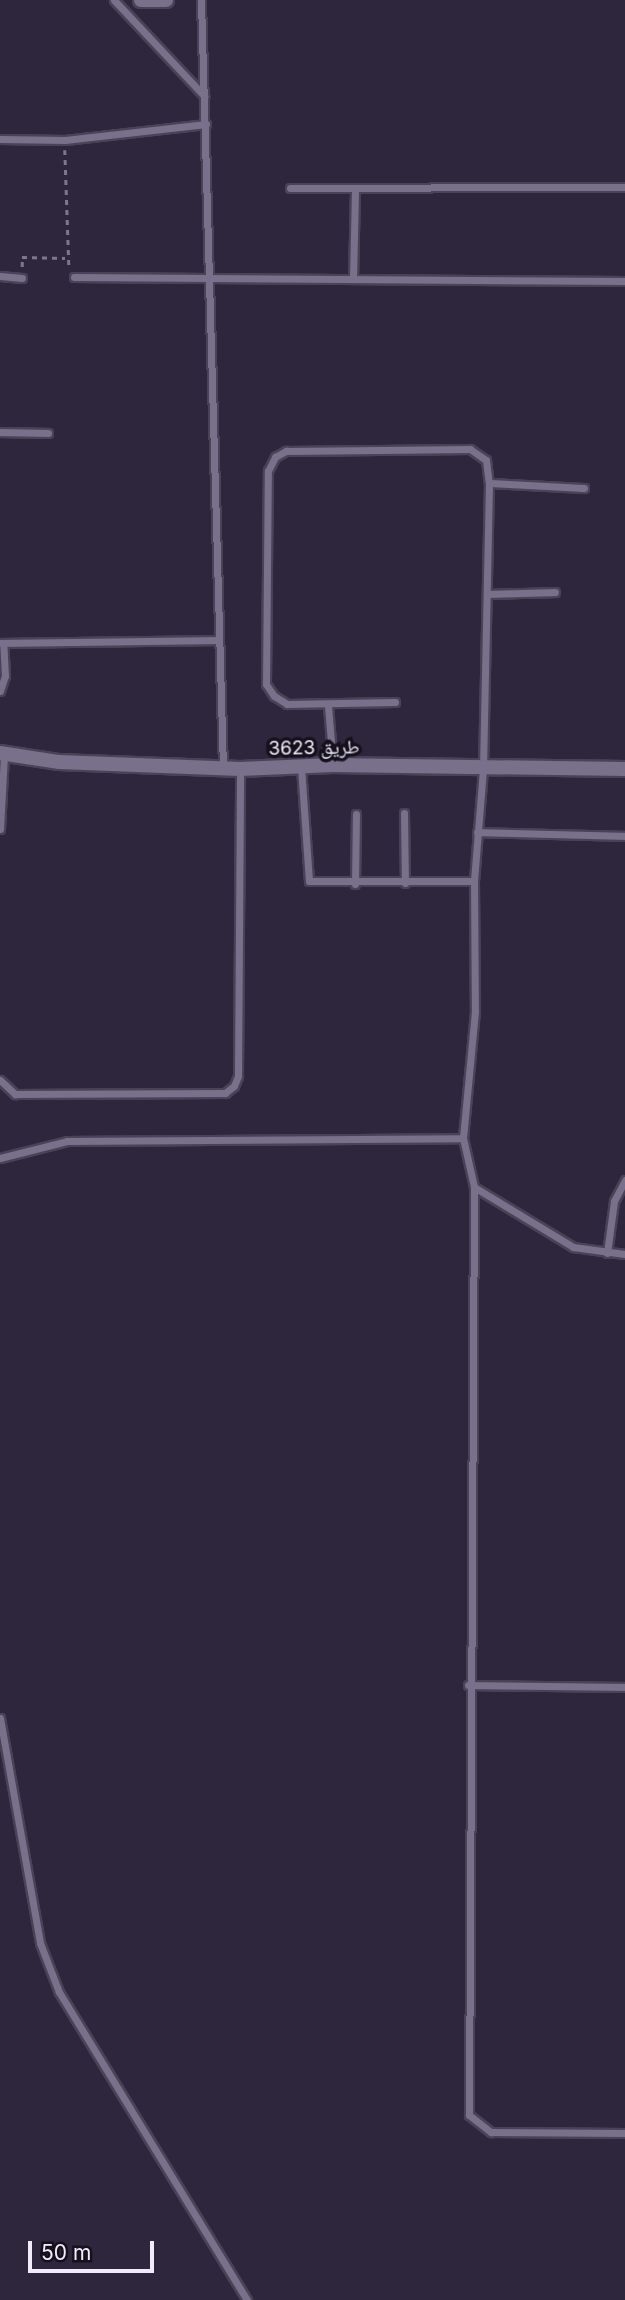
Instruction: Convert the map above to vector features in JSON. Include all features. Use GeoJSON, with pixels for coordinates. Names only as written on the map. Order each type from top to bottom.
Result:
{"type":"FeatureCollection","features":[{"type":"Feature","properties":{"kind":"street"},"geometry":{"type":"LineString","coordinates":[[141,0],[166,0]]}},
{"type":"Feature","properties":{"kind":"street","name":"طريق 3623"},"geometry":{"type":"LineString","coordinates":[[1,755],[59,762],[240,769],[333,765],[625,769]]}},
{"type":"Feature","properties":{"kind":"lane"},"geometry":{"type":"LineString","coordinates":[[114,0],[204,96]]}},
{"type":"Feature","properties":{"kind":"lane"},"geometry":{"type":"LineString","coordinates":[[201,0],[223,768]]}},
{"type":"Feature","properties":{"kind":"lane"},"geometry":{"type":"LineString","coordinates":[[0,139],[65,140],[206,124]]}},
{"type":"Feature","properties":{"kind":"lane"},"geometry":{"type":"LineString","coordinates":[[290,188],[355,190],[625,187]]}},
{"type":"Feature","properties":{"kind":"lane"},"geometry":{"type":"LineString","coordinates":[[353,279],[355,190]]}},
{"type":"Feature","properties":{"kind":"lane"},"geometry":{"type":"LineString","coordinates":[[0,276],[22,278]]}},
{"type":"Feature","properties":{"kind":"lane"},"geometry":{"type":"LineString","coordinates":[[74,277],[625,281]]}},
{"type":"Feature","properties":{"kind":"lane"},"geometry":{"type":"LineString","coordinates":[[0,432],[48,433]]}},
{"type":"Feature","properties":{"kind":"lane"},"geometry":{"type":"LineString","coordinates":[[395,702],[327,706],[287,704],[274,696],[266,684],[268,471],[275,457],[286,451],[470,449],[486,460],[489,484],[489,594],[483,769],[474,881],[475,1011],[463,1138],[474,1187],[468,1685],[469,2115],[491,2132],[625,2133]]}},
{"type":"Feature","properties":{"kind":"lane"},"geometry":{"type":"LineString","coordinates":[[489,484],[584,488]]}},
{"type":"Feature","properties":{"kind":"lane"},"geometry":{"type":"LineString","coordinates":[[489,594],[555,592]]}},
{"type":"Feature","properties":{"kind":"lane"},"geometry":{"type":"LineString","coordinates":[[0,691],[5,676],[1,643],[219,640]]}},
{"type":"Feature","properties":{"kind":"lane"},"geometry":{"type":"LineString","coordinates":[[327,706],[333,765]]}},
{"type":"Feature","properties":{"kind":"lane"},"geometry":{"type":"LineString","coordinates":[[0,829],[1,755]]}},
{"type":"Feature","properties":{"kind":"lane"},"geometry":{"type":"LineString","coordinates":[[301,767],[306,875],[316,884],[474,881]]}},
{"type":"Feature","properties":{"kind":"lane"},"geometry":{"type":"LineString","coordinates":[[0,1080],[15,1094],[225,1093],[234,1086],[238,1076],[240,769]]}},
{"type":"Feature","properties":{"kind":"lane"},"geometry":{"type":"LineString","coordinates":[[404,813],[405,883]]}},
{"type":"Feature","properties":{"kind":"lane"},"geometry":{"type":"LineString","coordinates":[[355,884],[356,814]]}},
{"type":"Feature","properties":{"kind":"lane"},"geometry":{"type":"LineString","coordinates":[[477,832],[625,836]]}},
{"type":"Feature","properties":{"kind":"lane"},"geometry":{"type":"LineString","coordinates":[[0,1158],[67,1141],[463,1138]]}},
{"type":"Feature","properties":{"kind":"lane"},"geometry":{"type":"LineString","coordinates":[[607,1253],[614,1201],[625,1180]]}},
{"type":"Feature","properties":{"kind":"lane"},"geometry":{"type":"LineString","coordinates":[[474,1187],[542,1232],[573,1247],[625,1254]]}},
{"type":"Feature","properties":{"kind":"lane"},"geometry":{"type":"LineString","coordinates":[[468,1685],[625,1687]]}},
{"type":"Feature","properties":{"kind":"lane"},"geometry":{"type":"LineString","coordinates":[[0,1718],[40,1942],[59,1992],[247,2300]]}},
{"type":"Feature","properties":{"kind":"path"},"geometry":{"type":"LineString","coordinates":[[65,140],[65,258],[74,277]]}},
{"type":"Feature","properties":{"kind":"path"},"geometry":{"type":"LineString","coordinates":[[22,278],[22,257],[65,258]]}}]}
